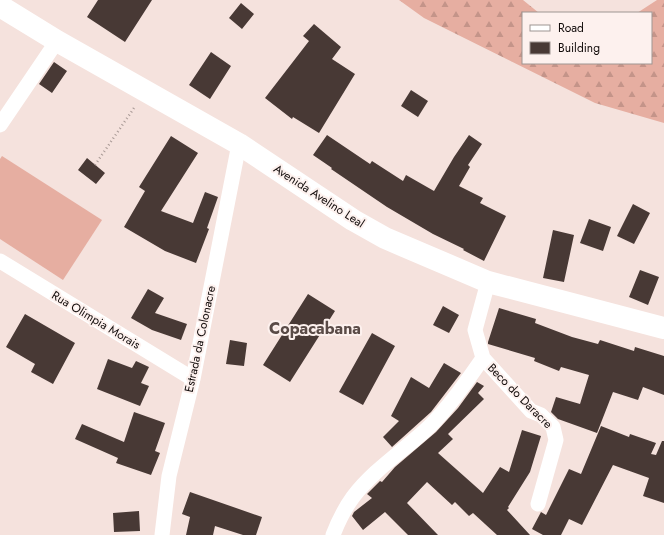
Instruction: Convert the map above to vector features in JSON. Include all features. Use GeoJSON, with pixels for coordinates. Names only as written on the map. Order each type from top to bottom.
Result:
{"type":"FeatureCollection","features":[{"type":"Feature","properties":{"kind":"main road","name":"Avenida Avelino Leal"},"geometry":{"type":"LineString","coordinates":[[0,6],[57,41],[239,144],[359,224],[385,238],[488,282],[664,328]]}},
{"type":"Feature","properties":{"kind":"street"},"geometry":{"type":"LineString","coordinates":[[0,125],[57,41]]}},
{"type":"Feature","properties":{"kind":"street","name":"Estrada da Colonacre"},"geometry":{"type":"LineString","coordinates":[[162,535],[169,476],[193,378],[239,144]]}},
{"type":"Feature","properties":{"kind":"street","name":"Rua Olimpia Morais"},"geometry":{"type":"LineString","coordinates":[[0,261],[193,378]]}},
{"type":"Feature","properties":{"kind":"street"},"geometry":{"type":"LineString","coordinates":[[333,535],[353,497],[373,475],[412,442],[443,412],[483,358],[475,330],[488,282]]}},
{"type":"Feature","properties":{"kind":"street","name":"Beco do Daracre"},"geometry":{"type":"LineString","coordinates":[[483,358],[531,411],[541,415],[553,427],[556,440],[538,504]]}},
{"type":"Feature","properties":{"kind":"path"},"geometry":{"type":"LineString","coordinates":[[95,165],[146,91]]}},
{"type":"Feature","properties":{"kind":"green space"},"geometry":{"type":"Polygon","coordinates":[[[399,0],[523,0],[538,12],[522,12],[522,64],[652,64],[652,12],[639,12],[657,0],[664,0],[664,123],[595,103],[424,18],[399,0]]]}},
{"type":"Feature","properties":{"kind":"green space"},"geometry":{"type":"Polygon","coordinates":[[[2,156],[102,220],[63,280],[0,239],[0,159],[2,156]]]}},
{"type":"Feature","properties":{"kind":"building"},"geometry":{"type":"Polygon","coordinates":[[[98,0],[152,0],[125,42],[87,17],[98,0]]]}},
{"type":"Feature","properties":{"kind":"building"},"geometry":{"type":"Polygon","coordinates":[[[241,3],[254,14],[242,29],[229,18],[241,3]]]}},
{"type":"Feature","properties":{"kind":"building"},"geometry":{"type":"Polygon","coordinates":[[[314,24],[341,47],[332,59],[355,74],[319,133],[293,117],[292,119],[265,98],[309,41],[303,36],[314,24]]]}},
{"type":"Feature","properties":{"kind":"building"},"geometry":{"type":"Polygon","coordinates":[[[211,52],[231,66],[210,99],[189,85],[211,52]]]}},
{"type":"Feature","properties":{"kind":"building"},"geometry":{"type":"Polygon","coordinates":[[[54,62],[67,71],[52,93],[39,84],[54,62]]]}},
{"type":"Feature","properties":{"kind":"building"},"geometry":{"type":"Polygon","coordinates":[[[411,90],[428,101],[418,117],[401,106],[411,90]]]}},
{"type":"Feature","properties":{"kind":"building"},"geometry":{"type":"Polygon","coordinates":[[[327,135],[370,164],[372,161],[403,181],[406,175],[434,191],[469,135],[482,144],[468,165],[470,167],[459,186],[483,198],[480,203],[506,216],[484,261],[463,250],[464,249],[433,234],[387,207],[313,155],[327,135]]]}},
{"type":"Feature","properties":{"kind":"building"},"geometry":{"type":"Polygon","coordinates":[[[171,136],[198,153],[161,211],[193,223],[205,192],[218,197],[207,228],[209,229],[196,263],[165,251],[124,227],[145,191],[139,187],[171,136]]]}},
{"type":"Feature","properties":{"kind":"building"},"geometry":{"type":"Polygon","coordinates":[[[87,158],[105,173],[96,184],[78,170],[87,158]]]}},
{"type":"Feature","properties":{"kind":"building"},"geometry":{"type":"Polygon","coordinates":[[[633,204],[650,213],[634,244],[617,236],[633,204]]]}},
{"type":"Feature","properties":{"kind":"building"},"geometry":{"type":"Polygon","coordinates":[[[589,219],[611,227],[603,251],[580,243],[589,219]]]}},
{"type":"Feature","properties":{"kind":"building"},"geometry":{"type":"Polygon","coordinates":[[[553,230],[574,235],[564,282],[543,278],[553,230]]]}},
{"type":"Feature","properties":{"kind":"building"},"geometry":{"type":"Polygon","coordinates":[[[640,270],[659,277],[648,305],[629,297],[640,270]]]}},
{"type":"Feature","properties":{"kind":"building"},"geometry":{"type":"Polygon","coordinates":[[[148,289],[164,298],[155,313],[187,324],[181,340],[152,330],[131,318],[148,289]]]}},
{"type":"Feature","properties":{"kind":"building"},"geometry":{"type":"Polygon","coordinates":[[[308,294],[335,311],[290,382],[263,365],[308,294]]]}},
{"type":"Feature","properties":{"kind":"building"},"geometry":{"type":"Polygon","coordinates":[[[443,306],[459,315],[449,333],[433,325],[443,306]]]}},
{"type":"Feature","properties":{"kind":"building"},"geometry":{"type":"Polygon","coordinates":[[[499,308],[536,319],[535,323],[572,337],[598,344],[600,340],[634,351],[635,347],[664,356],[664,395],[643,387],[638,400],[613,392],[597,433],[558,419],[551,412],[556,397],[580,404],[589,375],[561,367],[559,371],[534,361],[535,358],[488,344],[499,308]]]}},
{"type":"Feature","properties":{"kind":"building"},"geometry":{"type":"Polygon","coordinates":[[[25,314],[75,343],[53,384],[31,372],[35,364],[6,347],[25,314]]]}},
{"type":"Feature","properties":{"kind":"building"},"geometry":{"type":"Polygon","coordinates":[[[372,333],[395,346],[363,405],[339,392],[372,333]]]}},
{"type":"Feature","properties":{"kind":"building"},"geometry":{"type":"Polygon","coordinates":[[[230,340],[247,343],[244,366],[226,364],[230,340]]]}},
{"type":"Feature","properties":{"kind":"building"},"geometry":{"type":"Polygon","coordinates":[[[108,359],[132,368],[136,361],[149,367],[141,383],[149,386],[140,406],[97,389],[108,359]]]}},
{"type":"Feature","properties":{"kind":"building"},"geometry":{"type":"Polygon","coordinates":[[[444,363],[461,373],[431,412],[392,447],[383,437],[399,421],[391,416],[411,377],[429,388],[444,363]]]}},
{"type":"Feature","properties":{"kind":"building"},"geometry":{"type":"Polygon","coordinates":[[[477,382],[484,386],[478,393],[484,399],[448,434],[453,439],[438,453],[483,493],[500,467],[509,472],[522,430],[541,436],[530,472],[507,510],[530,535],[497,535],[473,513],[469,516],[455,502],[452,505],[427,482],[407,503],[438,535],[408,535],[385,512],[363,530],[352,516],[354,512],[372,498],[367,494],[380,481],[382,482],[395,467],[436,432],[458,408],[477,382]]]}},
{"type":"Feature","properties":{"kind":"building"},"geometry":{"type":"Polygon","coordinates":[[[134,412],[165,423],[155,451],[160,453],[151,475],[116,463],[118,458],[75,439],[82,424],[124,442],[134,412]]]}},
{"type":"Feature","properties":{"kind":"building"},"geometry":{"type":"Polygon","coordinates":[[[601,426],[629,437],[630,434],[656,443],[651,454],[656,455],[662,441],[664,441],[664,503],[643,496],[649,478],[613,465],[582,525],[569,519],[561,535],[543,535],[532,529],[541,512],[546,515],[569,469],[581,474],[601,426]]]}},
{"type":"Feature","properties":{"kind":"building"},"geometry":{"type":"Polygon","coordinates":[[[190,492],[262,517],[256,535],[243,535],[215,526],[213,535],[186,535],[190,517],[182,514],[190,492]]]}},
{"type":"Feature","properties":{"kind":"building"},"geometry":{"type":"Polygon","coordinates":[[[139,511],[140,531],[114,532],[113,513],[139,511]]]}},
{"type":"Feature","properties":{"kind":"district","name":"Copacabana"},"geometry":{"type":"Point","coordinates":[315,328]}}]}
